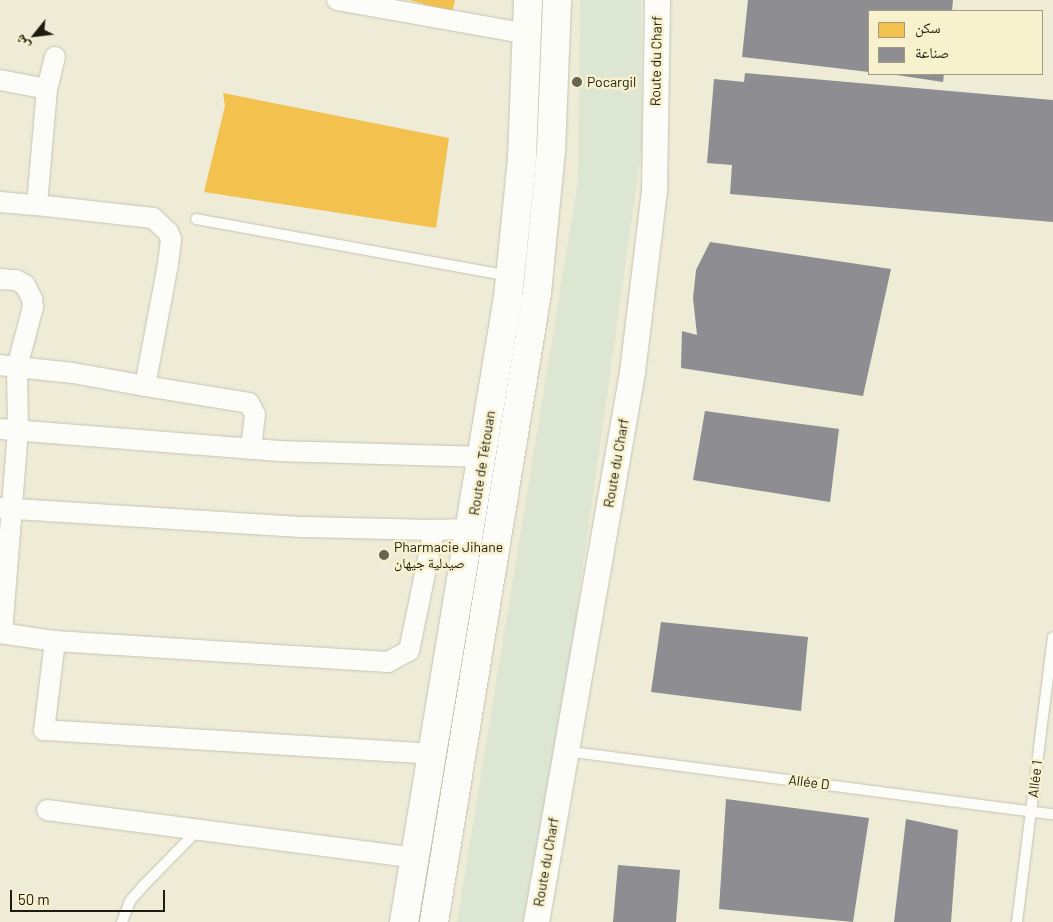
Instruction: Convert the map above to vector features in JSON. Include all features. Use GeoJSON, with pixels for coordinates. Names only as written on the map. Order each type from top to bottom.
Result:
{"type":"FeatureCollection","features":[{"type":"Feature","properties":{"kind":"highway","name":"Route de Tétouan"},"geometry":{"type":"LineString","coordinates":[[404,922],[471,529],[510,276],[522,158],[528,0]]}},
{"type":"Feature","properties":{"kind":"highway","name":"Route de Tétouan"},"geometry":{"type":"LineString","coordinates":[[434,922],[537,294],[551,150],[557,0]]}},
{"type":"Feature","properties":{"kind":"street"},"geometry":{"type":"LineString","coordinates":[[337,0],[528,34]]}},
{"type":"Feature","properties":{"kind":"street","name":"Route du Charf"},"geometry":{"type":"LineString","coordinates":[[536,922],[632,372],[654,191],[656,0]]}},
{"type":"Feature","properties":{"kind":"street"},"geometry":{"type":"LineString","coordinates":[[37,205],[47,89],[55,57]]}},
{"type":"Feature","properties":{"kind":"street"},"geometry":{"type":"LineString","coordinates":[[0,80],[47,89]]}},
{"type":"Feature","properties":{"kind":"street"},"geometry":{"type":"LineString","coordinates":[[0,202],[153,218],[168,232],[170,239],[168,264],[145,386]]}},
{"type":"Feature","properties":{"kind":"street"},"geometry":{"type":"LineString","coordinates":[[0,279],[16,280],[25,285],[32,299],[33,307],[9,366],[9,430],[1,633],[54,641],[396,660],[409,651],[434,530]]}},
{"type":"Feature","properties":{"kind":"street"},"geometry":{"type":"LineString","coordinates":[[9,366],[73,372],[249,403],[255,416],[251,448]]}},
{"type":"Feature","properties":{"kind":"street"},"geometry":{"type":"LineString","coordinates":[[9,430],[251,448],[482,457]]}},
{"type":"Feature","properties":{"kind":"street"},"geometry":{"type":"LineString","coordinates":[[6,508],[304,527],[471,529]]}},
{"type":"Feature","properties":{"kind":"street"},"geometry":{"type":"LineString","coordinates":[[54,641],[44,730],[433,754]]}},
{"type":"Feature","properties":{"kind":"street"},"geometry":{"type":"LineString","coordinates":[[47,810],[196,831],[415,858]]}},
{"type":"Feature","properties":{"kind":"lane"},"geometry":{"type":"LineString","coordinates":[[196,220],[510,276]]}},
{"type":"Feature","properties":{"kind":"lane","name":"Allée 1"},"geometry":{"type":"LineString","coordinates":[[1017,922],[1053,637]]}},
{"type":"Feature","properties":{"kind":"lane","name":"Allée D"},"geometry":{"type":"LineString","coordinates":[[565,751],[1053,814]]}},
{"type":"Feature","properties":{"kind":"lane"},"geometry":{"type":"LineString","coordinates":[[122,922],[139,891],[196,831]]}},
{"type":"Feature","properties":{"kind":"green space"},"geometry":{"type":"Polygon","coordinates":[[[580,0],[641,0],[642,145],[573,638],[523,922],[457,922],[578,181],[580,0]]]}},
{"type":"Feature","properties":{"kind":"building: سكن"},"geometry":{"type":"Polygon","coordinates":[[[409,0],[455,0],[452,12],[409,0]]]}},
{"type":"Feature","properties":{"kind":"building: سكن"},"geometry":{"type":"Polygon","coordinates":[[[223,93],[449,138],[436,228],[204,192],[225,106],[223,93]]]}},
{"type":"Feature","properties":{"kind":"building: صناعة"},"geometry":{"type":"Polygon","coordinates":[[[748,0],[953,0],[952,10],[868,10],[868,72],[742,57],[748,0]]]}},
{"type":"Feature","properties":{"kind":"building: صناعة"},"geometry":{"type":"Polygon","coordinates":[[[745,73],[1053,100],[1053,222],[730,194],[732,165],[707,163],[714,79],[744,82],[745,73]]]}},
{"type":"Feature","properties":{"kind":"building: صناعة"},"geometry":{"type":"Polygon","coordinates":[[[897,75],[944,75],[943,82],[897,75]]]}},
{"type":"Feature","properties":{"kind":"building: صناعة"},"geometry":{"type":"Polygon","coordinates":[[[710,242],[891,269],[863,396],[681,368],[682,331],[697,335],[693,298],[696,270],[710,242]]]}},
{"type":"Feature","properties":{"kind":"building: صناعة"},"geometry":{"type":"Polygon","coordinates":[[[705,411],[839,429],[830,502],[693,480],[705,411]]]}},
{"type":"Feature","properties":{"kind":"building: صناعة"},"geometry":{"type":"Polygon","coordinates":[[[661,622],[808,637],[801,711],[651,692],[661,622]]]}},
{"type":"Feature","properties":{"kind":"building: صناعة"},"geometry":{"type":"Polygon","coordinates":[[[726,799],[869,818],[853,922],[719,909],[726,799]]]}},
{"type":"Feature","properties":{"kind":"building: صناعة"},"geometry":{"type":"Polygon","coordinates":[[[906,819],[958,830],[951,922],[894,922],[906,819]]]}},
{"type":"Feature","properties":{"kind":"building: صناعة"},"geometry":{"type":"Polygon","coordinates":[[[618,865],[680,870],[676,922],[613,922],[618,865]]]}},
{"type":"Feature","properties":{"kind":"place","name":"Pocargil"},"geometry":{"type":"Point","coordinates":[577,82]}},
{"type":"Feature","properties":{"kind":"place","name":"Pharmacie Jihane صيدلية جيهان"},"geometry":{"type":"Point","coordinates":[384,555]}}]}
